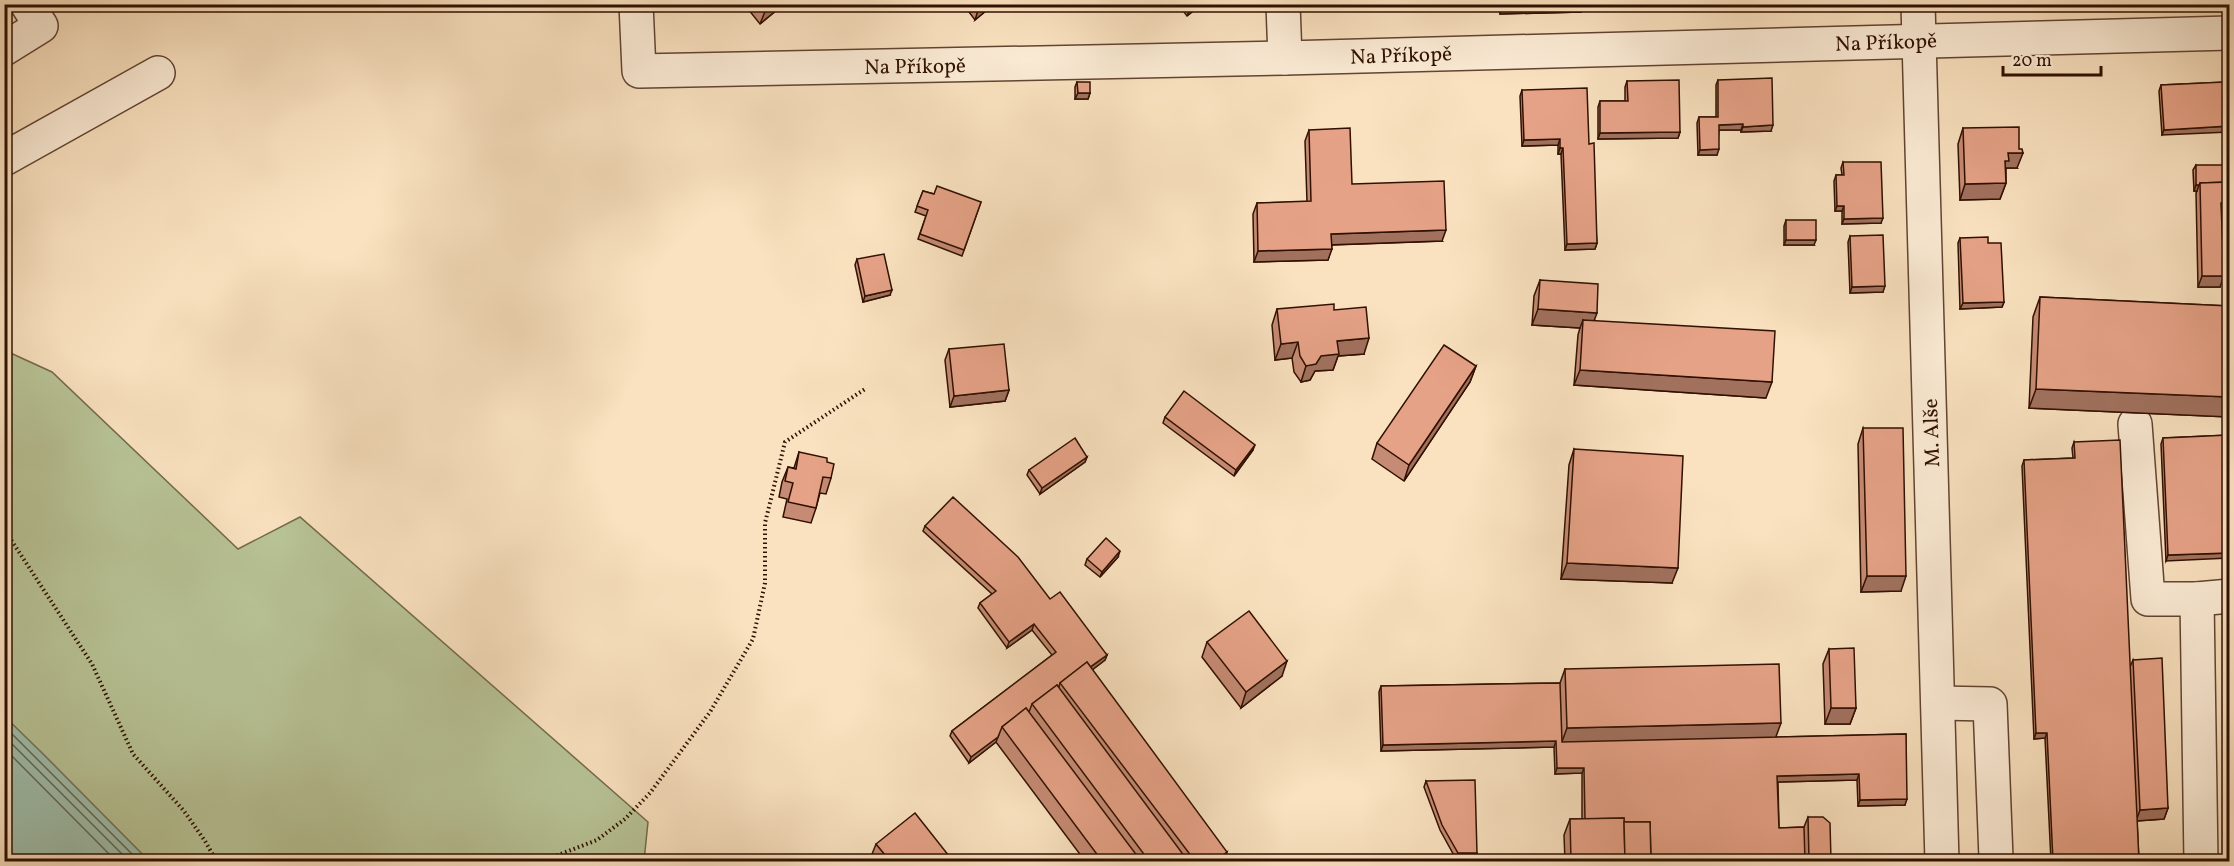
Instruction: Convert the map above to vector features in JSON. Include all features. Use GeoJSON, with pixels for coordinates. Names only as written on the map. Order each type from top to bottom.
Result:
{"type":"FeatureCollection","features":[{"type":"Feature","properties":{"kind":"street"},"geometry":{"type":"LineString","coordinates":[[4,49],[41,26],[27,4]]}},
{"type":"Feature","properties":{"kind":"street","name":"Na Příkopě"},"geometry":{"type":"LineString","coordinates":[[636,4],[639,71],[1285,58],[2229,33]]}},
{"type":"Feature","properties":{"kind":"street"},"geometry":{"type":"LineString","coordinates":[[1283,4],[1285,58]]}},
{"type":"Feature","properties":{"kind":"street","name":"M. Alše"},"geometry":{"type":"LineString","coordinates":[[1918,4],[1942,861]]}},
{"type":"Feature","properties":{"kind":"street"},"geometry":{"type":"LineString","coordinates":[[4,159],[158,73]]}},
{"type":"Feature","properties":{"kind":"street"},"geometry":{"type":"LineString","coordinates":[[2135,424],[2148,599],[2197,599],[2229,596]]}},
{"type":"Feature","properties":{"kind":"street"},"geometry":{"type":"LineString","coordinates":[[2197,599],[2201,861]]}},
{"type":"Feature","properties":{"kind":"street"},"geometry":{"type":"LineString","coordinates":[[1938,703],[1990,704],[1996,858]]}},
{"type":"Feature","properties":{"kind":"path"},"geometry":{"type":"LineString","coordinates":[[540,861],[597,840],[625,819],[650,793],[710,712],[753,639],[765,583],[765,523],[784,442],[865,389]]}},
{"type":"Feature","properties":{"kind":"path"},"geometry":{"type":"LineString","coordinates":[[4,529],[92,664],[133,754],[184,812],[216,861]]}},
{"type":"Feature","properties":{"kind":"shaded area"},"geometry":{"type":"Polygon","coordinates":[[[4,350],[52,372],[238,549],[300,517],[648,822],[644,861],[149,861],[5,717],[4,350]]]}},
{"type":"Feature","properties":{"kind":"water"},"geometry":{"type":"Polygon","coordinates":[[[5,717],[42,753],[149,861],[5,861],[5,717]]]}},
{"type":"Feature","properties":{"kind":"building"},"geometry":{"type":"Polygon","coordinates":[[[1772,78],[1773,125],[1743,127],[1743,124],[1719,125],[1719,149],[1700,150],[1699,117],[1718,117],[1718,80],[1772,78]]]}},
{"type":"Feature","properties":{"kind":"building"},"geometry":{"type":"Polygon","coordinates":[[[1679,80],[1680,132],[1600,133],[1600,101],[1628,101],[1627,81],[1679,80]]]}},
{"type":"Feature","properties":{"kind":"building"},"geometry":{"type":"Polygon","coordinates":[[[2229,81],[2229,126],[2164,130],[2161,85],[2229,81]]]}},
{"type":"Feature","properties":{"kind":"building"},"geometry":{"type":"Polygon","coordinates":[[[1077,82],[1090,82],[1090,93],[1078,93],[1077,82]]]}},
{"type":"Feature","properties":{"kind":"building"},"geometry":{"type":"Polygon","coordinates":[[[1587,88],[1589,144],[1594,143],[1597,243],[1567,244],[1563,148],[1560,148],[1560,139],[1524,140],[1522,90],[1587,88]]]}},
{"type":"Feature","properties":{"kind":"building"},"geometry":{"type":"Polygon","coordinates":[[[2019,127],[2019,149],[2022,149],[2023,153],[2008,153],[2009,161],[2005,161],[2006,183],[1965,184],[1963,128],[2019,127]]]}},
{"type":"Feature","properties":{"kind":"building"},"geometry":{"type":"Polygon","coordinates":[[[1350,128],[1352,184],[1444,181],[1446,230],[1331,234],[1332,249],[1258,251],[1257,203],[1311,201],[1309,130],[1350,128]]]}},
{"type":"Feature","properties":{"kind":"building"},"geometry":{"type":"Polygon","coordinates":[[[1843,162],[1881,162],[1883,218],[1844,219],[1844,206],[1837,206],[1836,175],[1844,175],[1843,162]]]}},
{"type":"Feature","properties":{"kind":"building"},"geometry":{"type":"Polygon","coordinates":[[[2196,165],[2229,165],[2229,182],[2196,185],[2196,165]]]}},
{"type":"Feature","properties":{"kind":"building"},"geometry":{"type":"Polygon","coordinates":[[[2229,182],[2229,203],[2221,203],[2224,276],[2202,276],[2200,183],[2229,182]]]}},
{"type":"Feature","properties":{"kind":"building"},"geometry":{"type":"Polygon","coordinates":[[[937,186],[981,202],[964,250],[920,234],[928,210],[917,206],[923,191],[934,194],[937,186]]]}},
{"type":"Feature","properties":{"kind":"building"},"geometry":{"type":"Polygon","coordinates":[[[1786,220],[1816,220],[1816,240],[1786,240],[1786,220]]]}},
{"type":"Feature","properties":{"kind":"building"},"geometry":{"type":"Polygon","coordinates":[[[1883,235],[1885,286],[1852,287],[1850,236],[1883,235]]]}},
{"type":"Feature","properties":{"kind":"building"},"geometry":{"type":"Polygon","coordinates":[[[1988,237],[1988,243],[2001,243],[2004,302],[1963,303],[1960,238],[1988,237]]]}},
{"type":"Feature","properties":{"kind":"building"},"geometry":{"type":"Polygon","coordinates":[[[884,254],[892,290],[865,296],[857,259],[884,254]]]}},
{"type":"Feature","properties":{"kind":"building"},"geometry":{"type":"Polygon","coordinates":[[[1540,280],[1598,284],[1597,313],[1538,309],[1540,280]]]}},
{"type":"Feature","properties":{"kind":"building"},"geometry":{"type":"Polygon","coordinates":[[[2040,297],[2229,306],[2229,397],[2036,389],[2040,297]]]}},
{"type":"Feature","properties":{"kind":"building"},"geometry":{"type":"Polygon","coordinates":[[[1334,304],[1334,310],[1366,307],[1369,338],[1337,341],[1339,354],[1321,356],[1316,364],[1306,366],[1300,356],[1298,342],[1281,344],[1277,309],[1334,304]]]}},
{"type":"Feature","properties":{"kind":"building"},"geometry":{"type":"Polygon","coordinates":[[[1583,320],[1775,331],[1772,382],[1580,370],[1583,320]]]}},
{"type":"Feature","properties":{"kind":"building"},"geometry":{"type":"Polygon","coordinates":[[[1004,344],[1009,390],[954,396],[949,349],[1004,344]]]}},
{"type":"Feature","properties":{"kind":"building"},"geometry":{"type":"Polygon","coordinates":[[[1444,345],[1476,366],[1409,465],[1377,443],[1444,345]]]}},
{"type":"Feature","properties":{"kind":"building"},"geometry":{"type":"Polygon","coordinates":[[[1184,391],[1255,445],[1236,470],[1165,417],[1184,391]]]}},
{"type":"Feature","properties":{"kind":"building"},"geometry":{"type":"Polygon","coordinates":[[[1863,428],[1903,428],[1906,576],[1867,576],[1863,428]]]}},
{"type":"Feature","properties":{"kind":"building"},"geometry":{"type":"Polygon","coordinates":[[[2229,435],[2229,553],[2168,555],[2163,438],[2229,435]]]}},
{"type":"Feature","properties":{"kind":"building"},"geometry":{"type":"Polygon","coordinates":[[[1075,438],[1087,457],[1042,488],[1029,470],[1075,438]]]}},
{"type":"Feature","properties":{"kind":"building"},"geometry":{"type":"Polygon","coordinates":[[[2120,440],[2139,861],[2053,861],[2047,733],[2036,733],[2024,460],[2075,458],[2074,442],[2120,440]]]}},
{"type":"Feature","properties":{"kind":"building"},"geometry":{"type":"Polygon","coordinates":[[[1574,449],[1683,456],[1678,568],[1567,563],[1574,449]]]}},
{"type":"Feature","properties":{"kind":"building"},"geometry":{"type":"Polygon","coordinates":[[[799,452],[827,458],[827,462],[834,464],[831,478],[823,477],[816,508],[788,502],[793,483],[785,481],[788,467],[796,469],[799,452]]]}},
{"type":"Feature","properties":{"kind":"building"},"geometry":{"type":"Polygon","coordinates":[[[953,497],[1018,557],[1050,599],[1060,592],[1107,655],[1090,667],[1087,662],[1060,683],[1059,687],[1057,685],[1032,704],[1029,712],[1026,708],[1002,727],[998,737],[971,757],[952,731],[1056,652],[1034,624],[1009,642],[980,603],[996,591],[925,526],[953,497]]]}},
{"type":"Feature","properties":{"kind":"building"},"geometry":{"type":"Polygon","coordinates":[[[1106,538],[1120,551],[1102,572],[1087,559],[1106,538]]]}},
{"type":"Feature","properties":{"kind":"building"},"geometry":{"type":"Polygon","coordinates":[[[1249,611],[1287,661],[1246,692],[1207,642],[1249,611]]]}},
{"type":"Feature","properties":{"kind":"building"},"geometry":{"type":"Polygon","coordinates":[[[1854,648],[1856,708],[1831,708],[1829,649],[1854,648]]]}},
{"type":"Feature","properties":{"kind":"building"},"geometry":{"type":"Polygon","coordinates":[[[2162,658],[2168,808],[2140,810],[2133,660],[2162,658]]]}},
{"type":"Feature","properties":{"kind":"building"},"geometry":{"type":"Polygon","coordinates":[[[1087,662],[1227,852],[1215,861],[1195,861],[1060,683],[1087,662]]]}},
{"type":"Feature","properties":{"kind":"building"},"geometry":{"type":"Polygon","coordinates":[[[1779,664],[1781,723],[1567,728],[1565,669],[1779,664]]]}},
{"type":"Feature","properties":{"kind":"building"},"geometry":{"type":"Polygon","coordinates":[[[1560,683],[1562,742],[1906,734],[1907,799],[1860,800],[1859,774],[1777,776],[1779,828],[1804,827],[1805,861],[1651,861],[1650,822],[1624,822],[1624,818],[1585,819],[1584,768],[1557,768],[1556,741],[1383,745],[1381,686],[1560,683]]]}},
{"type":"Feature","properties":{"kind":"building"},"geometry":{"type":"Polygon","coordinates":[[[1057,685],[1188,861],[1149,861],[1032,704],[1057,685]]]}},
{"type":"Feature","properties":{"kind":"building"},"geometry":{"type":"Polygon","coordinates":[[[1026,708],[1141,861],[1102,861],[1002,727],[1026,708]]]}},
{"type":"Feature","properties":{"kind":"building"},"geometry":{"type":"Polygon","coordinates":[[[1475,780],[1477,853],[1458,853],[1442,825],[1426,781],[1475,780]]]}},
{"type":"Feature","properties":{"kind":"building"},"geometry":{"type":"Polygon","coordinates":[[[915,813],[953,861],[890,861],[876,844],[915,813]]]}},
{"type":"Feature","properties":{"kind":"building"},"geometry":{"type":"Polygon","coordinates":[[[1808,817],[1823,817],[1830,823],[1831,861],[1809,861],[1808,817]]]}},
{"type":"Feature","properties":{"kind":"building"},"geometry":{"type":"Polygon","coordinates":[[[1624,818],[1625,861],[1571,861],[1570,819],[1624,818]]]}},
{"type":"Feature","properties":{"kind":"building"},"geometry":{"type":"Polygon","coordinates":[[[1624,822],[1650,822],[1651,861],[1625,861],[1624,822]]]}}]}
